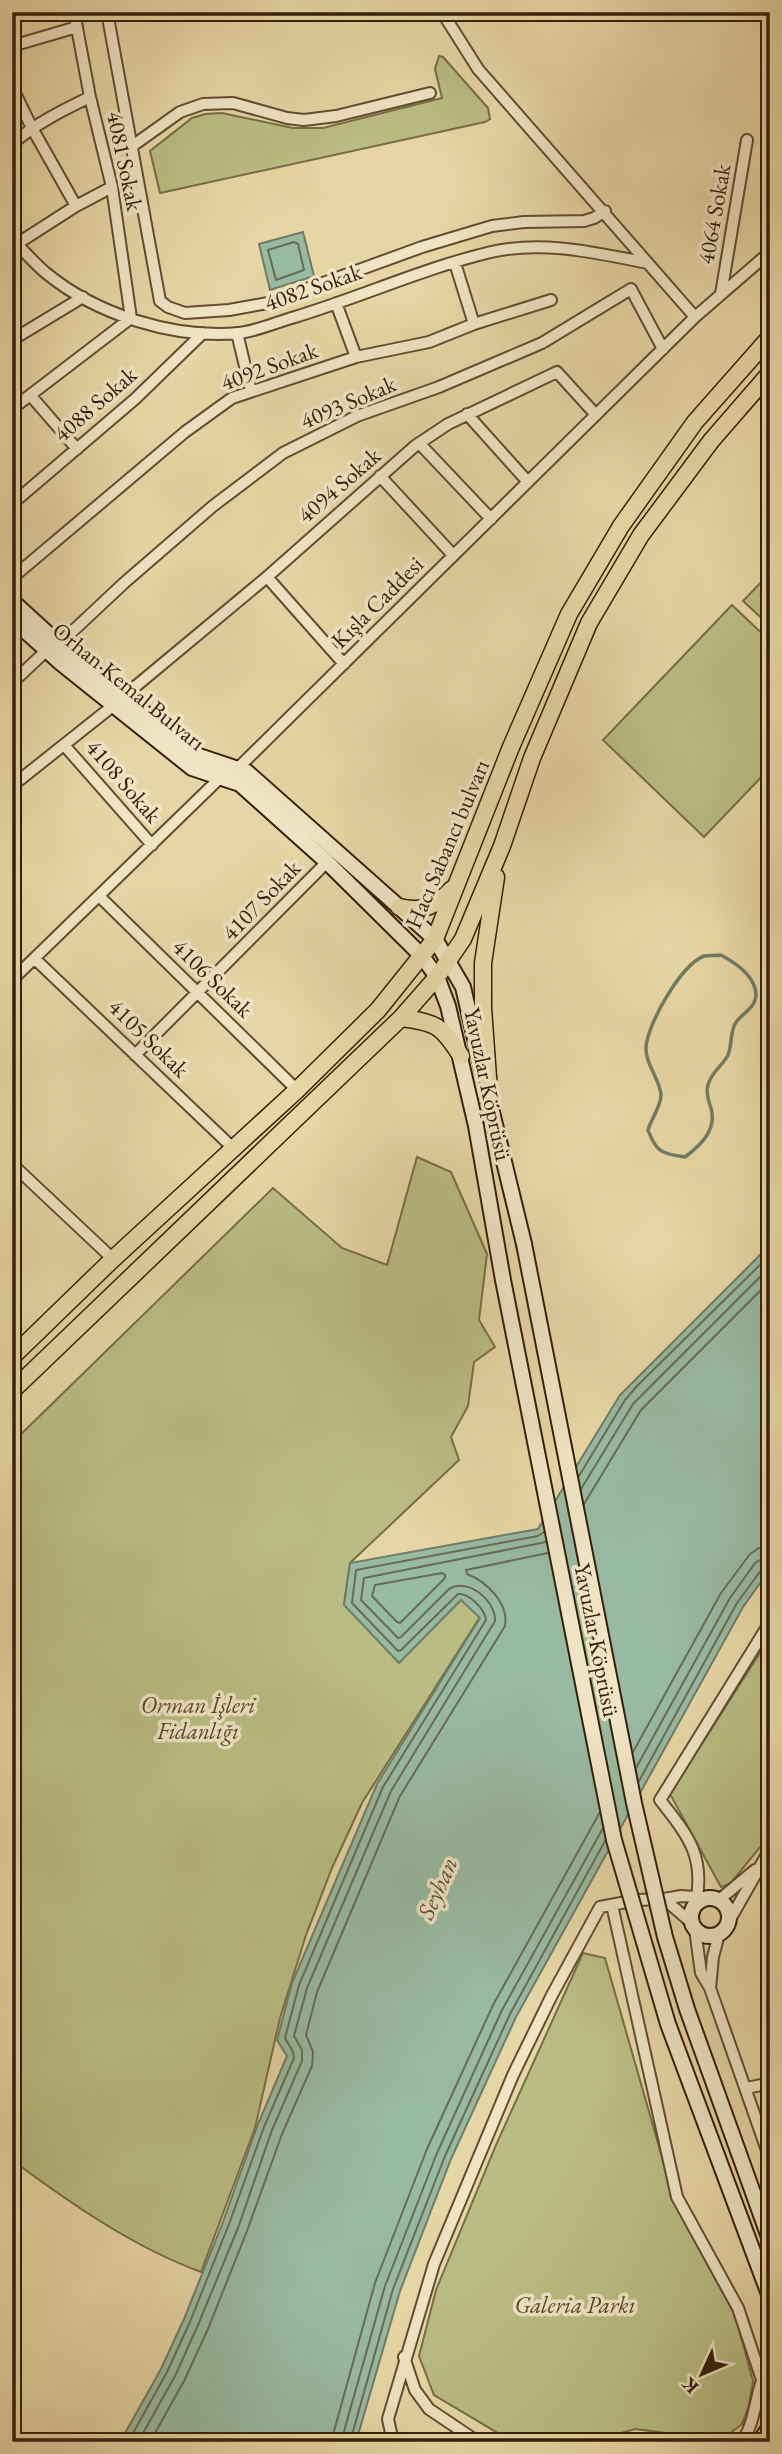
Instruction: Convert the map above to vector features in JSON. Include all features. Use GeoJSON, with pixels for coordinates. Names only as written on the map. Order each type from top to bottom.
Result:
{"type":"FeatureCollection","features":[{"type":"Feature","properties":{"kind":"main road","name":"Hacı Sabancı bulvarı"},"geometry":{"type":"LineString","coordinates":[[12,1357],[113,1259],[297,1090],[378,1010],[435,939],[569,614],[621,526],[695,422],[770,337]]}},
{"type":"Feature","properties":{"kind":"main road","name":"Hacı Sabancı bulvarı"},"geometry":{"type":"LineString","coordinates":[[12,1391],[401,1018],[449,961],[463,939],[502,846],[532,758],[589,623],[641,535],[710,441],[770,373]]}},
{"type":"Feature","properties":{"kind":"main road","name":"Orhan Kemal Bulvarı"},"geometry":{"type":"LineString","coordinates":[[12,601],[53,647]]}},
{"type":"Feature","properties":{"kind":"main road","name":"Orhan Kemal Bulvarı"},"geometry":{"type":"LineString","coordinates":[[12,619],[53,647],[119,701],[192,768],[240,784],[327,862],[422,956],[437,977]]}},
{"type":"Feature","properties":{"kind":"main road","name":"Orhan Kemal Bulvarı"},"geometry":{"type":"LineString","coordinates":[[119,701],[199,756],[247,772],[435,939]]}},
{"type":"Feature","properties":{"kind":"main road"},"geometry":{"type":"LineString","coordinates":[[490,1105],[483,1008],[483,963],[502,846]]}},
{"type":"Feature","properties":{"kind":"main road"},"geometry":{"type":"LineString","coordinates":[[399,907],[413,911],[427,909],[459,882]]}},
{"type":"Feature","properties":{"kind":"main road","name":"Yavuzlar Köprüsü"},"geometry":{"type":"LineString","coordinates":[[435,939],[463,987],[524,1244],[634,1803],[665,1937],[687,2009],[770,2240]]}},
{"type":"Feature","properties":{"kind":"main road","name":"Yavuzlar Köprüsü"},"geometry":{"type":"LineString","coordinates":[[437,977],[448,1006],[476,1126],[503,1280],[614,1840],[668,2024],[770,2297]]}},
{"type":"Feature","properties":{"kind":"main road"},"geometry":{"type":"LineString","coordinates":[[401,1018],[426,1021],[438,1026],[448,1035],[461,1056]]}},
{"type":"Feature","properties":{"kind":"main road"},"geometry":{"type":"LineString","coordinates":[[705,1900],[728,1910],[724,1929],[706,1936],[693,1926],[692,1910],[705,1900]]}},
{"type":"Feature","properties":{"kind":"main road"},"geometry":{"type":"LineString","coordinates":[[760,2442],[770,2426]]}},
{"type":"Feature","properties":{"kind":"street","name":"4081 Sokak"},"geometry":{"type":"LineString","coordinates":[[74,12],[90,97],[112,187],[131,318]]}},
{"type":"Feature","properties":{"kind":"street"},"geometry":{"type":"LineString","coordinates":[[107,12],[160,301],[168,307],[185,313],[229,310],[268,303],[422,247],[492,226],[524,222],[584,222],[605,211]]}},
{"type":"Feature","properties":{"kind":"street"},"geometry":{"type":"LineString","coordinates":[[442,12],[478,69],[695,317]]}},
{"type":"Feature","properties":{"kind":"street"},"geometry":{"type":"LineString","coordinates":[[12,46],[77,27]]}},
{"type":"Feature","properties":{"kind":"street"},"geometry":{"type":"LineString","coordinates":[[12,87],[76,206]]}},
{"type":"Feature","properties":{"kind":"street"},"geometry":{"type":"LineString","coordinates":[[131,147],[180,112],[203,104],[233,103],[304,120],[336,116],[430,93]]}},
{"type":"Feature","properties":{"kind":"street"},"geometry":{"type":"LineString","coordinates":[[12,144],[32,128],[90,97]]}},
{"type":"Feature","properties":{"kind":"street","name":"4064 Sokak"},"geometry":{"type":"LineString","coordinates":[[721,295],[747,140]]}},
{"type":"Feature","properties":{"kind":"street"},"geometry":{"type":"LineString","coordinates":[[14,244],[112,187]]}},
{"type":"Feature","properties":{"kind":"street","name":"4082 Sokak"},"geometry":{"type":"LineString","coordinates":[[14,244],[47,274],[83,297],[147,324],[202,333],[237,333],[336,303],[403,278],[492,252],[540,246],[589,251],[648,263]]}},
{"type":"Feature","properties":{"kind":"street","name":"Kışla Caddesi"},"geometry":{"type":"LineString","coordinates":[[12,980],[221,778],[237,769],[695,317],[770,252]]}},
{"type":"Feature","properties":{"kind":"street"},"geometry":{"type":"LineString","coordinates":[[454,263],[474,324]]}},
{"type":"Feature","properties":{"kind":"street","name":"4093 Sokak"},"geometry":{"type":"LineString","coordinates":[[53,647],[213,506],[283,453],[357,416],[439,387],[542,343],[631,289],[663,349]]}},
{"type":"Feature","properties":{"kind":"street"},"geometry":{"type":"LineString","coordinates":[[12,340],[83,297]]}},
{"type":"Feature","properties":{"kind":"street","name":"4092 Sokak"},"geometry":{"type":"LineString","coordinates":[[12,578],[185,432],[232,398],[356,357],[429,342],[474,324],[551,300]]}},
{"type":"Feature","properties":{"kind":"street"},"geometry":{"type":"LineString","coordinates":[[336,303],[356,357]]}},
{"type":"Feature","properties":{"kind":"street"},"geometry":{"type":"LineString","coordinates":[[12,409],[131,318]]}},
{"type":"Feature","properties":{"kind":"street","name":"4088 Sokak"},"geometry":{"type":"LineString","coordinates":[[12,504],[135,399],[202,333]]}},
{"type":"Feature","properties":{"kind":"street"},"geometry":{"type":"LineString","coordinates":[[237,333],[251,391]]}},
{"type":"Feature","properties":{"kind":"street","name":"4094 Sokak"},"geometry":{"type":"LineString","coordinates":[[12,786],[267,577],[419,443],[448,424],[556,372],[596,415]]}},
{"type":"Feature","properties":{"kind":"street"},"geometry":{"type":"LineString","coordinates":[[31,396],[76,449]]}},
{"type":"Feature","properties":{"kind":"street"},"geometry":{"type":"LineString","coordinates":[[467,414],[528,482]]}},
{"type":"Feature","properties":{"kind":"street"},"geometry":{"type":"LineString","coordinates":[[419,443],[491,519]]}},
{"type":"Feature","properties":{"kind":"street"},"geometry":{"type":"LineString","coordinates":[[380,476],[453,555]]}},
{"type":"Feature","properties":{"kind":"street"},"geometry":{"type":"LineString","coordinates":[[267,577],[344,664]]}},
{"type":"Feature","properties":{"kind":"street"},"geometry":{"type":"LineString","coordinates":[[12,683],[53,647]]}},
{"type":"Feature","properties":{"kind":"street","name":"4108 Sokak"},"geometry":{"type":"LineString","coordinates":[[64,745],[152,845]]}},
{"type":"Feature","properties":{"kind":"street","name":"4107 Sokak"},"geometry":{"type":"LineString","coordinates":[[135,1055],[327,862]]}},
{"type":"Feature","properties":{"kind":"street","name":"4106 Sokak"},"geometry":{"type":"LineString","coordinates":[[99,896],[297,1090]]}},
{"type":"Feature","properties":{"kind":"street","name":"4105 Sokak"},"geometry":{"type":"LineString","coordinates":[[35,959],[233,1149]]}},
{"type":"Feature","properties":{"kind":"street"},"geometry":{"type":"LineString","coordinates":[[12,1164],[113,1259]]}},
{"type":"Feature","properties":{"kind":"street"},"geometry":{"type":"LineString","coordinates":[[705,1900],[698,1862],[689,1839],[660,1800],[770,1622]]}},
{"type":"Feature","properties":{"kind":"street"},"geometry":{"type":"LineString","coordinates":[[710,1988],[713,1957],[724,1929],[749,1890],[770,1849]]}},
{"type":"Feature","properties":{"kind":"street"},"geometry":{"type":"LineString","coordinates":[[393,2442],[388,2419],[404,2357],[434,2264],[513,2076],[552,1995],[600,1907],[681,1896],[705,1900],[758,1868]]}},
{"type":"Feature","properties":{"kind":"street"},"geometry":{"type":"LineString","coordinates":[[664,1899],[693,1926],[701,1973],[710,1988],[770,2159]]}},
{"type":"Feature","properties":{"kind":"street"},"geometry":{"type":"LineString","coordinates":[[612,1905],[677,2197],[738,2308],[761,2377]]}},
{"type":"Feature","properties":{"kind":"street"},"geometry":{"type":"LineString","coordinates":[[747,2088],[770,2083]]}},
{"type":"Feature","properties":{"kind":"street"},"geometry":{"type":"LineString","coordinates":[[404,2357],[415,2390],[429,2409],[478,2442]]}},
{"type":"Feature","properties":{"kind":"street"},"geometry":{"type":"LineString","coordinates":[[742,2442],[755,2413],[761,2377],[770,2365]]}},
{"type":"Feature","properties":{"kind":"green space"},"geometry":{"type":"Polygon","coordinates":[[[439,56],[443,57],[488,108],[490,119],[160,193],[150,151],[192,118],[222,113],[293,128],[323,128],[442,98],[435,69],[439,56]]]}},
{"type":"Feature","properties":{"kind":"green space"},"geometry":{"type":"Polygon","coordinates":[[[770,573],[770,626],[743,601],[770,573]]]}},
{"type":"Feature","properties":{"kind":"green space"},"geometry":{"type":"Polygon","coordinates":[[[732,605],[770,641],[770,768],[704,837],[603,740],[732,605]]]}},
{"type":"Feature","properties":{"kind":"green space","name":"Orman İşleri Fidanlığı"},"geometry":{"type":"Polygon","coordinates":[[[417,1157],[451,1172],[487,1254],[479,1320],[495,1347],[474,1362],[468,1406],[451,1437],[459,1460],[350,1563],[344,1605],[461,1599],[480,1617],[362,1803],[332,1868],[306,1935],[280,2018],[255,2128],[201,2272],[127,2237],[79,2208],[12,2160],[12,1443],[273,1188],[342,1248],[387,1265],[417,1157]]]}},
{"type":"Feature","properties":{"kind":"green space"},"geometry":{"type":"Polygon","coordinates":[[[770,1637],[770,1835],[730,1884],[721,1887],[670,1794],[770,1637]]]}},
{"type":"Feature","properties":{"kind":"green space","name":"Galeria Parkı"},"geometry":{"type":"Polygon","coordinates":[[[583,1953],[605,1958],[676,2206],[735,2315],[753,2381],[742,2424],[719,2442],[688,2442],[666,2433],[635,2429],[590,2442],[513,2442],[434,2395],[419,2356],[436,2290],[496,2145],[583,1953]]]}},
{"type":"Feature","properties":{"kind":"water"},"geometry":{"type":"Polygon","coordinates":[[[303,232],[314,276],[270,290],[259,244],[303,232]]]}},
{"type":"Feature","properties":{"kind":"water"},"geometry":{"type":"Polygon","coordinates":[[[770,1028],[770,1090],[761,1075],[765,1056],[761,1045],[762,1037],[770,1028]]]}},
{"type":"Feature","properties":{"kind":"water","name":"Seyhan"},"geometry":{"type":"Polygon","coordinates":[[[770,1245],[770,1569],[743,1607],[516,2017],[451,2159],[400,2291],[356,2442],[120,2442],[161,2369],[223,2222],[258,2124],[287,2056],[277,2040],[292,1983],[377,1784],[480,1618],[461,1600],[399,1663],[344,1605],[350,1563],[538,1529],[620,1395],[770,1245]]]}},
{"type":"Feature","properties":{"kind":"waterway"},"geometry":{"type":"LineString","coordinates":[[721,955],[738,966],[752,981],[755,999],[735,1024],[728,1055],[708,1085],[707,1095],[712,1116],[710,1130],[685,1157],[671,1155],[657,1147],[648,1130],[660,1103],[661,1094],[646,1053],[648,1037],[659,1010],[676,982],[704,956],[721,955]]}}]}
